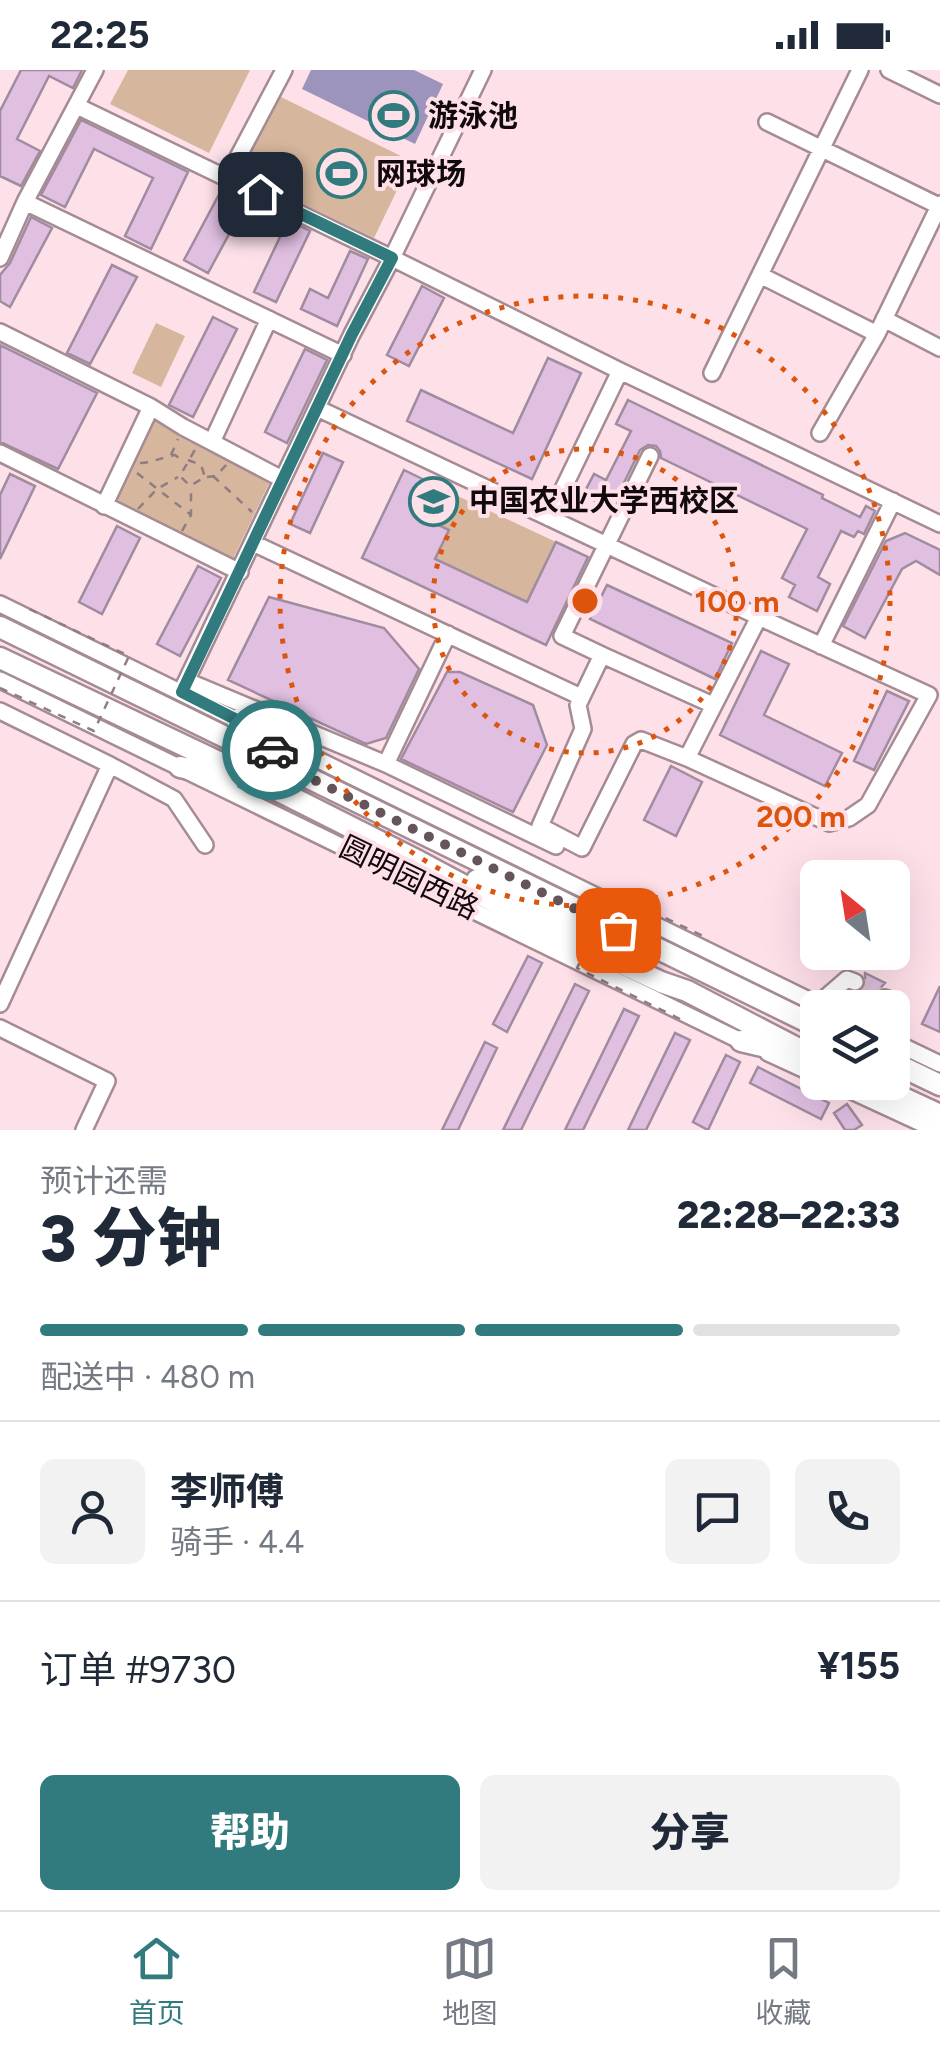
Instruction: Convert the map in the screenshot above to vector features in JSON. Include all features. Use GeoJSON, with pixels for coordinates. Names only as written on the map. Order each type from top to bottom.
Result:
{"type":"FeatureCollection","features":[{"type":"Feature","properties":{"kind":"main road","name":"圆明园西路"},"geometry":{"type":"LineString","coordinates":[[0,627],[800,1018]]}},
{"type":"Feature","properties":{"kind":"main road","name":"圆明园西路"},"geometry":{"type":"LineString","coordinates":[[0,658],[418,861],[453,870],[528,900],[671,977],[687,991],[800,1050]]}},
{"type":"Feature","properties":{"kind":"main road"},"geometry":{"type":"LineString","coordinates":[[237,720],[300,773]]}},
{"type":"Feature","properties":{"kind":"main road"},"geometry":{"type":"LineString","coordinates":[[180,767],[269,786]]}},
{"type":"Feature","properties":{"kind":"main road"},"geometry":{"type":"LineString","coordinates":[[741,1041],[800,1055]]}},
{"type":"Feature","properties":{"kind":"main road"},"geometry":{"type":"LineString","coordinates":[[910,1071],[940,1085]]}},
{"type":"Feature","properties":{"kind":"main road"},"geometry":{"type":"LineString","coordinates":[[908,1100],[940,1115]]}},
{"type":"Feature","properties":{"kind":"street"},"geometry":{"type":"LineString","coordinates":[[0,258],[96,70]]}},
{"type":"Feature","properties":{"kind":"street"},"geometry":{"type":"LineString","coordinates":[[227,178],[284,70]]}},
{"type":"Feature","properties":{"kind":"street"},"geometry":{"type":"LineString","coordinates":[[184,686],[483,70]]}},
{"type":"Feature","properties":{"kind":"street"},"geometry":{"type":"LineString","coordinates":[[712,374],[860,70]]}},
{"type":"Feature","properties":{"kind":"street"},"geometry":{"type":"LineString","coordinates":[[889,70],[940,96]]}},
{"type":"Feature","properties":{"kind":"street"},"geometry":{"type":"LineString","coordinates":[[77,106],[940,524]]}},
{"type":"Feature","properties":{"kind":"street"},"geometry":{"type":"LineString","coordinates":[[767,122],[940,205],[880,326],[820,433]]}},
{"type":"Feature","properties":{"kind":"street"},"geometry":{"type":"LineString","coordinates":[[26,202],[343,355]]}},
{"type":"Feature","properties":{"kind":"street"},"geometry":{"type":"LineString","coordinates":[[760,275],[940,348]]}},
{"type":"Feature","properties":{"kind":"street"},"geometry":{"type":"LineString","coordinates":[[207,439],[269,319]]}},
{"type":"Feature","properties":{"kind":"street"},"geometry":{"type":"LineString","coordinates":[[0,332],[282,479]]}},
{"type":"Feature","properties":{"kind":"street"},"geometry":{"type":"LineString","coordinates":[[549,518],[620,371]]}},
{"type":"Feature","properties":{"kind":"street"},"geometry":{"type":"LineString","coordinates":[[104,506],[150,407]]}},
{"type":"Feature","properties":{"kind":"street"},"geometry":{"type":"LineString","coordinates":[[0,604],[184,686],[386,764],[558,842],[582,848],[634,744],[641,740],[829,823],[849,818],[868,805],[929,694],[318,408]]}},
{"type":"Feature","properties":{"kind":"street"},"geometry":{"type":"LineString","coordinates":[[0,453],[240,572]]}},
{"type":"Feature","properties":{"kind":"street"},"geometry":{"type":"LineString","coordinates":[[650,456],[562,636],[714,705]]}},
{"type":"Feature","properties":{"kind":"street"},"geometry":{"type":"LineString","coordinates":[[822,646],[893,501]]}},
{"type":"Feature","properties":{"kind":"street"},"geometry":{"type":"LineString","coordinates":[[253,543],[582,696]]}},
{"type":"Feature","properties":{"kind":"street"},"geometry":{"type":"LineString","coordinates":[[687,758],[759,617]]}},
{"type":"Feature","properties":{"kind":"street"},"geometry":{"type":"LineString","coordinates":[[386,764],[448,634]]}},
{"type":"Feature","properties":{"kind":"street"},"geometry":{"type":"LineString","coordinates":[[558,842],[540,826],[583,729],[578,705],[602,655]]}},
{"type":"Feature","properties":{"kind":"street","name":"圆明园西路"},"geometry":{"type":"LineString","coordinates":[[0,680],[800,1068]]}},
{"type":"Feature","properties":{"kind":"street"},"geometry":{"type":"LineString","coordinates":[[184,686],[237,720],[800,996]]}},
{"type":"Feature","properties":{"kind":"street"},"geometry":{"type":"LineString","coordinates":[[0,711],[174,799],[205,845]]}},
{"type":"Feature","properties":{"kind":"street"},"geometry":{"type":"LineString","coordinates":[[0,1004],[120,738]]}},
{"type":"Feature","properties":{"kind":"street"},"geometry":{"type":"LineString","coordinates":[[545,870],[558,842]]}},
{"type":"Feature","properties":{"kind":"street"},"geometry":{"type":"LineString","coordinates":[[836,990],[847,979],[855,982]]}},
{"type":"Feature","properties":{"kind":"street"},"geometry":{"type":"LineString","coordinates":[[0,1028],[107,1081],[84,1130]]}},
{"type":"Feature","properties":{"kind":"street"},"geometry":{"type":"LineString","coordinates":[[910,1050],[940,1064]]}},
{"type":"Feature","properties":{"kind":"street"},"geometry":{"type":"LineString","coordinates":[[871,1100],[936,1130]]}},
{"type":"Feature","properties":{"kind":"path"},"geometry":{"type":"LineString","coordinates":[[170,456],[184,427]]}},
{"type":"Feature","properties":{"kind":"path"},"geometry":{"type":"LineString","coordinates":[[132,520],[141,504],[157,489],[180,476],[187,461],[207,439]]}},
{"type":"Feature","properties":{"kind":"path"},"geometry":{"type":"LineString","coordinates":[[190,486],[213,476],[227,465],[233,453]]}},
{"type":"Feature","properties":{"kind":"path"},"geometry":{"type":"LineString","coordinates":[[123,462],[148,463],[175,456],[202,464],[205,477]]}},
{"type":"Feature","properties":{"kind":"path"},"geometry":{"type":"LineString","coordinates":[[123,462],[191,514]]}},
{"type":"Feature","properties":{"kind":"path"},"geometry":{"type":"LineString","coordinates":[[174,540],[191,514],[190,486],[180,476]]}},
{"type":"Feature","properties":{"kind":"path"},"geometry":{"type":"LineString","coordinates":[[213,476],[262,522]]}},
{"type":"Feature","properties":{"kind":"path"},"geometry":{"type":"LineString","coordinates":[[0,688],[94,732],[130,656],[25,606]]}},
{"type":"Feature","properties":{"kind":"path"},"geometry":{"type":"LineString","coordinates":[[680,1019],[577,968],[614,893],[709,940]]}},
{"type":"Feature","properties":{"kind":"shaded area"},"geometry":{"type":"Polygon","coordinates":[[[128,70],[250,70],[209,153],[110,104],[128,70]]]}},
{"type":"Feature","properties":{"kind":"shaded area","name":"游泳池"},"geometry":{"type":"Polygon","coordinates":[[[311,70],[414,70],[443,84],[415,144],[302,89],[311,70]]]}},
{"type":"Feature","properties":{"kind":"shaded area","name":"网球场"},"geometry":{"type":"Polygon","coordinates":[[[279,96],[411,161],[374,238],[237,172],[279,96]]]}},
{"type":"Feature","properties":{"kind":"shaded area"},"geometry":{"type":"Polygon","coordinates":[[[156,323],[185,336],[161,387],[132,373],[156,323]]]}},
{"type":"Feature","properties":{"kind":"shaded area"},"geometry":{"type":"Polygon","coordinates":[[[152,420],[272,477],[232,561],[112,504],[152,420]]]}},
{"type":"Feature","properties":{"kind":"shaded area"},"geometry":{"type":"Polygon","coordinates":[[[447,491],[556,542],[527,602],[435,559],[449,530],[432,522],[447,491]]]}},
{"type":"Feature","properties":{"kind":"building"},"geometry":{"type":"Polygon","coordinates":[[[21,70],[82,70],[73,88],[49,76],[17,139],[40,151],[21,186],[0,176],[0,111],[21,70]]]}},
{"type":"Feature","properties":{"kind":"building"},"geometry":{"type":"Polygon","coordinates":[[[81,120],[188,172],[151,249],[125,236],[153,178],[94,149],[65,207],[41,195],[81,120]]]}},
{"type":"Feature","properties":{"kind":"building"},"geometry":{"type":"Polygon","coordinates":[[[222,189],[247,201],[208,273],[184,260],[222,189]]]}},
{"type":"Feature","properties":{"kind":"building"},"geometry":{"type":"Polygon","coordinates":[[[31,217],[52,228],[10,307],[0,301],[0,275],[10,263],[31,217]]]}},
{"type":"Feature","properties":{"kind":"building"},"geometry":{"type":"Polygon","coordinates":[[[288,220],[310,231],[276,302],[254,292],[288,220]]]}},
{"type":"Feature","properties":{"kind":"building"},"geometry":{"type":"Polygon","coordinates":[[[350,251],[368,259],[337,326],[301,309],[310,289],[328,298],[350,251]]]}},
{"type":"Feature","properties":{"kind":"building"},"geometry":{"type":"Polygon","coordinates":[[[112,265],[137,277],[90,364],[67,353],[112,265]]]}},
{"type":"Feature","properties":{"kind":"building"},"geometry":{"type":"Polygon","coordinates":[[[422,286],[444,298],[409,366],[387,355],[422,286]]]}},
{"type":"Feature","properties":{"kind":"building"},"geometry":{"type":"Polygon","coordinates":[[[213,317],[237,329],[193,417],[169,405],[213,317]]]}},
{"type":"Feature","properties":{"kind":"building"},"geometry":{"type":"Polygon","coordinates":[[[0,345],[97,393],[58,469],[0,442],[0,345]]]}},
{"type":"Feature","properties":{"kind":"building"},"geometry":{"type":"Polygon","coordinates":[[[305,349],[327,360],[287,443],[265,432],[305,349]]]}},
{"type":"Feature","properties":{"kind":"building"},"geometry":{"type":"Polygon","coordinates":[[[548,358],[581,373],[532,479],[407,421],[421,390],[513,433],[548,358]]]}},
{"type":"Feature","properties":{"kind":"building"},"geometry":{"type":"Polygon","coordinates":[[[628,400],[860,517],[866,506],[875,511],[864,534],[858,531],[854,537],[841,531],[818,577],[830,584],[817,611],[789,597],[795,585],[782,578],[807,529],[661,458],[656,446],[640,450],[608,507],[583,495],[594,474],[606,480],[631,431],[616,424],[628,400]]]}},
{"type":"Feature","properties":{"kind":"building"},"geometry":{"type":"Polygon","coordinates":[[[323,453],[343,462],[310,533],[290,524],[323,453]]]}},
{"type":"Feature","properties":{"kind":"building"},"geometry":{"type":"Polygon","coordinates":[[[404,470],[447,491],[432,522],[449,530],[435,559],[527,602],[556,542],[588,557],[546,645],[362,558],[404,470]]]}},
{"type":"Feature","properties":{"kind":"building"},"geometry":{"type":"Polygon","coordinates":[[[10,474],[35,486],[0,559],[0,495],[10,474]]]}},
{"type":"Feature","properties":{"kind":"building"},"geometry":{"type":"Polygon","coordinates":[[[117,526],[140,538],[102,614],[79,602],[117,526]]]}},
{"type":"Feature","properties":{"kind":"building"},"geometry":{"type":"Polygon","coordinates":[[[905,533],[940,550],[940,575],[916,561],[902,569],[865,638],[843,626],[886,541],[905,533]]]}},
{"type":"Feature","properties":{"kind":"building"},"geometry":{"type":"Polygon","coordinates":[[[198,566],[221,578],[180,656],[157,644],[198,566]]]}},
{"type":"Feature","properties":{"kind":"building"},"geometry":{"type":"Polygon","coordinates":[[[607,585],[732,643],[715,679],[590,619],[607,585]]]}},
{"type":"Feature","properties":{"kind":"building"},"geometry":{"type":"Polygon","coordinates":[[[269,597],[384,628],[419,669],[386,738],[366,744],[228,680],[269,597]]]}},
{"type":"Feature","properties":{"kind":"building"},"geometry":{"type":"Polygon","coordinates":[[[761,651],[789,664],[764,715],[842,753],[825,786],[720,735],[761,651]]]}},
{"type":"Feature","properties":{"kind":"building"},"geometry":{"type":"Polygon","coordinates":[[[447,672],[460,672],[533,705],[547,745],[513,812],[401,759],[447,672]]]}},
{"type":"Feature","properties":{"kind":"building"},"geometry":{"type":"Polygon","coordinates":[[[887,691],[909,701],[874,770],[854,761],[887,691]]]}},
{"type":"Feature","properties":{"kind":"building"},"geometry":{"type":"Polygon","coordinates":[[[671,766],[702,782],[676,836],[644,820],[671,766]]]}},
{"type":"Feature","properties":{"kind":"building"},"geometry":{"type":"Polygon","coordinates":[[[528,956],[542,963],[507,1032],[493,1024],[528,956]]]}},
{"type":"Feature","properties":{"kind":"building"},"geometry":{"type":"Polygon","coordinates":[[[865,973],[885,983],[879,990],[862,990],[865,973]]]}},
{"type":"Feature","properties":{"kind":"building"},"geometry":{"type":"Polygon","coordinates":[[[575,984],[589,991],[521,1130],[503,1130],[575,984]]]}},
{"type":"Feature","properties":{"kind":"building"},"geometry":{"type":"Polygon","coordinates":[[[940,986],[940,1032],[922,1024],[940,986]]]}},
{"type":"Feature","properties":{"kind":"building"},"geometry":{"type":"Polygon","coordinates":[[[624,1009],[639,1016],[583,1130],[565,1130],[624,1009]]]}},
{"type":"Feature","properties":{"kind":"building"},"geometry":{"type":"Polygon","coordinates":[[[675,1033],[690,1040],[646,1130],[628,1130],[675,1033]]]}},
{"type":"Feature","properties":{"kind":"building"},"geometry":{"type":"Polygon","coordinates":[[[485,1042],[497,1048],[458,1130],[442,1130],[485,1042]]]}},
{"type":"Feature","properties":{"kind":"building"},"geometry":{"type":"Polygon","coordinates":[[[726,1055],[740,1062],[708,1130],[693,1122],[726,1055]]]}},
{"type":"Feature","properties":{"kind":"building"},"geometry":{"type":"Polygon","coordinates":[[[758,1067],[800,1088],[800,1100],[829,1103],[821,1119],[750,1083],[758,1067]]]}},
{"type":"Feature","properties":{"kind":"building"},"geometry":{"type":"Polygon","coordinates":[[[847,1104],[862,1125],[854,1130],[845,1130],[834,1113],[847,1104]]]}},
{"type":"Feature","properties":{"kind":"tunnel"},"geometry":{"type":"LineString","coordinates":[[855,982],[870,990]]}},
{"type":"Feature","properties":{"kind":"way so far"},"geometry":{"type":"LineString","coordinates":[[272,750],[300,773],[618,930]]}},
{"type":"Feature","properties":{"kind":"place","name":"游泳池"},"geometry":{"type":"Point","coordinates":[393,116]}},
{"type":"Feature","properties":{"kind":"place","name":"网球场"},"geometry":{"type":"Point","coordinates":[341,174]}},
{"type":"Feature","properties":{"kind":"place","name":"中国农业大学西校区"},"geometry":{"type":"Point","coordinates":[434,501]}},
{"type":"Feature","properties":{"kind":"route"},"geometry":{"type":"LineString","coordinates":[[260,194],[392,258],[182,692],[237,720],[272,750]]}}]}
